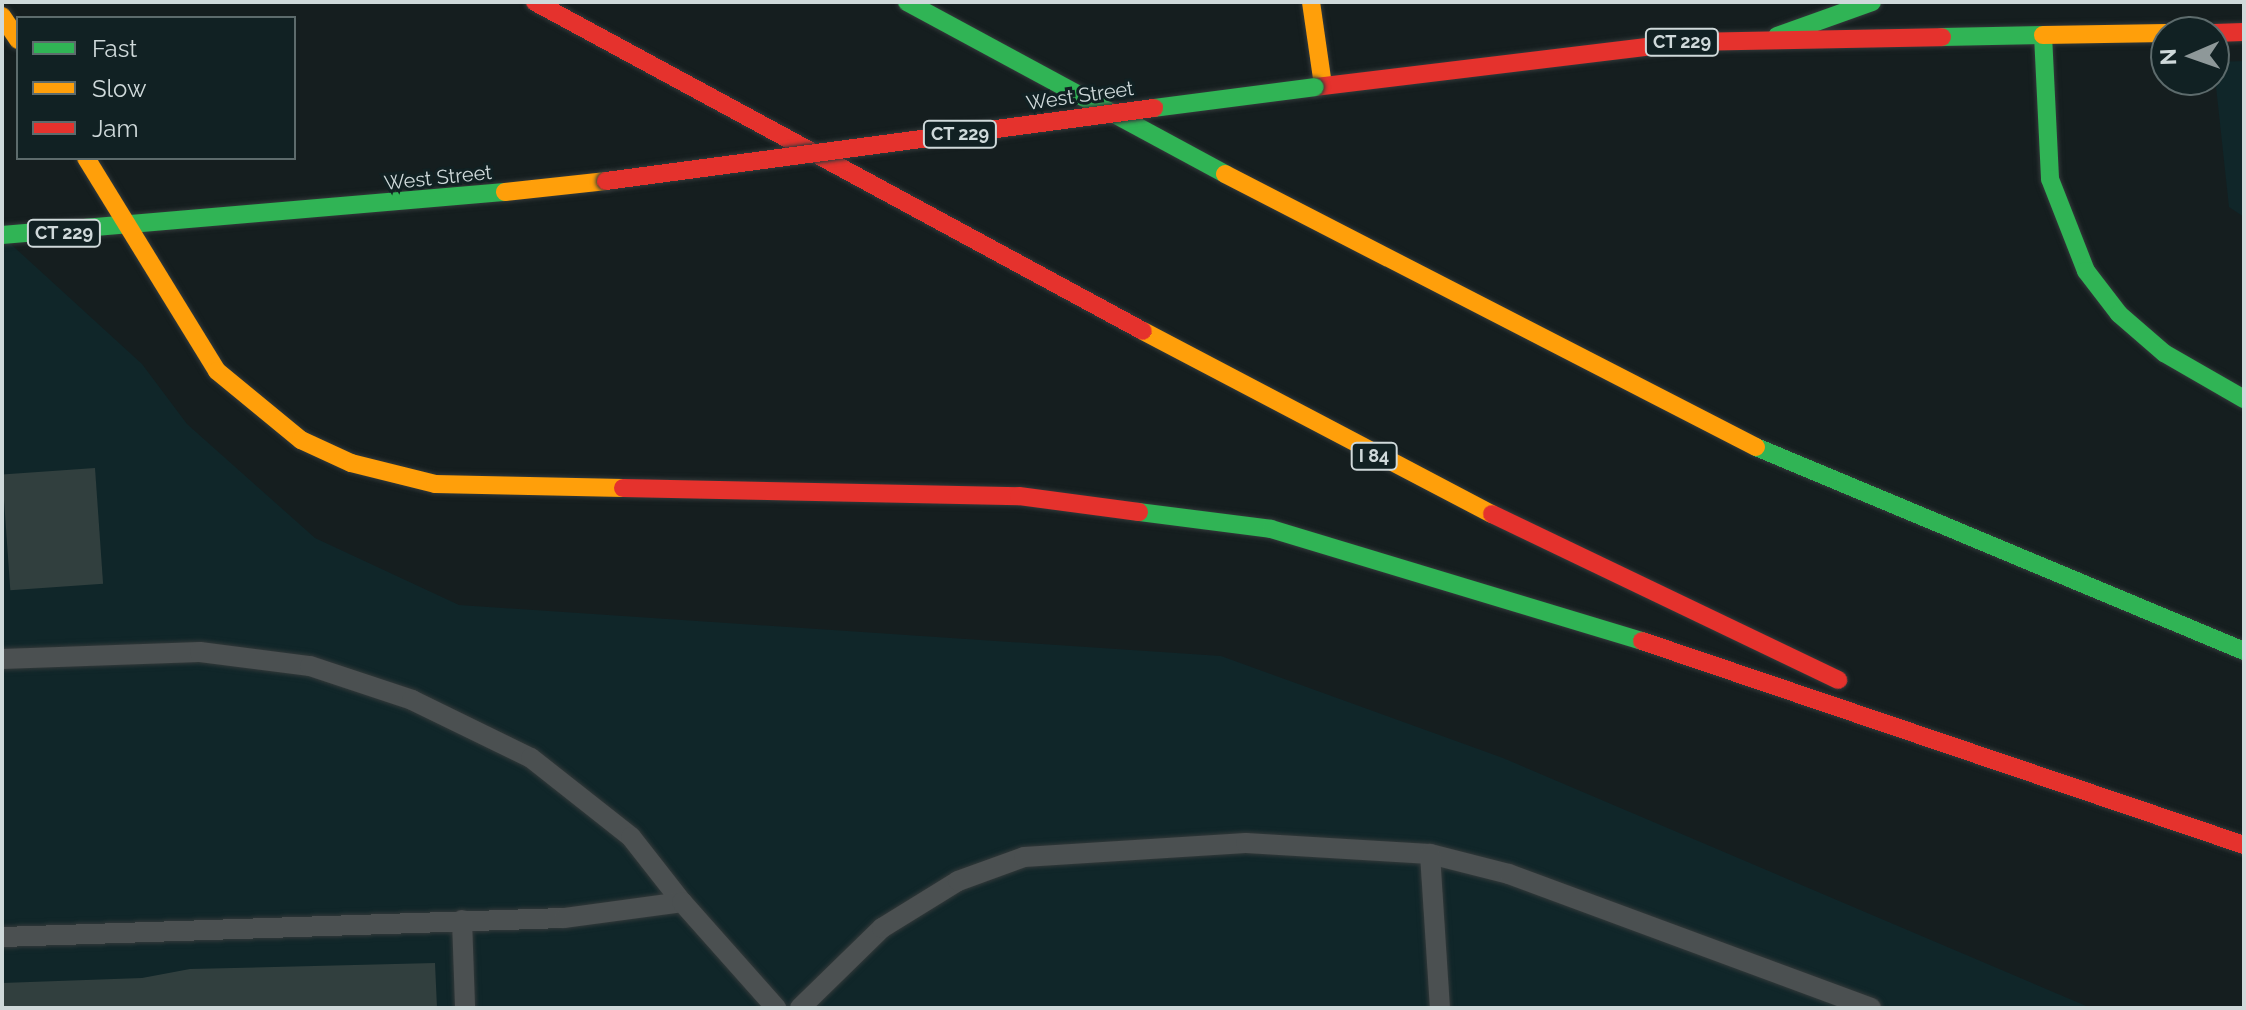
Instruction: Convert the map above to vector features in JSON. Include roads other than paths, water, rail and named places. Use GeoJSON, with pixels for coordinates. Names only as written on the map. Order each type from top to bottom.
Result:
{"type":"FeatureCollection","features":[{"type":"Feature","properties":{"kind":"main road","name":"I 84"},"geometry":{"type":"LineString","coordinates":[[535,2],[1392,466],[1866,692],[2244,844]]}},
{"type":"Feature","properties":{"kind":"main road"},"geometry":{"type":"LineString","coordinates":[[907,2],[1413,275],[1767,453],[2244,651]]}},
{"type":"Feature","properties":{"kind":"main road"},"geometry":{"type":"LineString","coordinates":[[1311,2],[1319,86]]}},
{"type":"Feature","properties":{"kind":"main road"},"geometry":{"type":"LineString","coordinates":[[1768,40],[1872,2]]}},
{"type":"Feature","properties":{"kind":"main road"},"geometry":{"type":"LineString","coordinates":[[2044,13],[2050,179],[2086,271],[2119,314],[2164,353],[2244,399]]}},
{"type":"Feature","properties":{"kind":"main road"},"geometry":{"type":"LineString","coordinates":[[2,16],[16,37]]}},
{"type":"Feature","properties":{"kind":"main road","name":"West Street"},"geometry":{"type":"LineString","coordinates":[[2,235],[127,229],[606,181],[1626,47],[1768,40],[2150,33]]}},
{"type":"Feature","properties":{"kind":"main road"},"geometry":{"type":"LineString","coordinates":[[87,160],[184,327],[254,407],[301,440],[395,476],[478,486],[1019,496],[1271,529],[1461,581],[2244,844]]}},
{"type":"Feature","properties":{"kind":"lane"},"geometry":{"type":"LineString","coordinates":[[2,659],[200,652],[310,666],[412,700],[531,758],[631,837],[682,902],[776,1008]]}},
{"type":"Feature","properties":{"kind":"lane"},"geometry":{"type":"LineString","coordinates":[[800,1008],[882,928],[958,881],[1024,857],[1246,843],[1430,854],[1509,874],[1871,1008]]}},
{"type":"Feature","properties":{"kind":"lane"},"geometry":{"type":"LineString","coordinates":[[1430,854],[1440,1008]]}},
{"type":"Feature","properties":{"kind":"lane"},"geometry":{"type":"LineString","coordinates":[[2,937],[564,918],[682,902]]}},
{"type":"Feature","properties":{"kind":"lane"},"geometry":{"type":"LineString","coordinates":[[462,920],[465,1008]]}}]}
